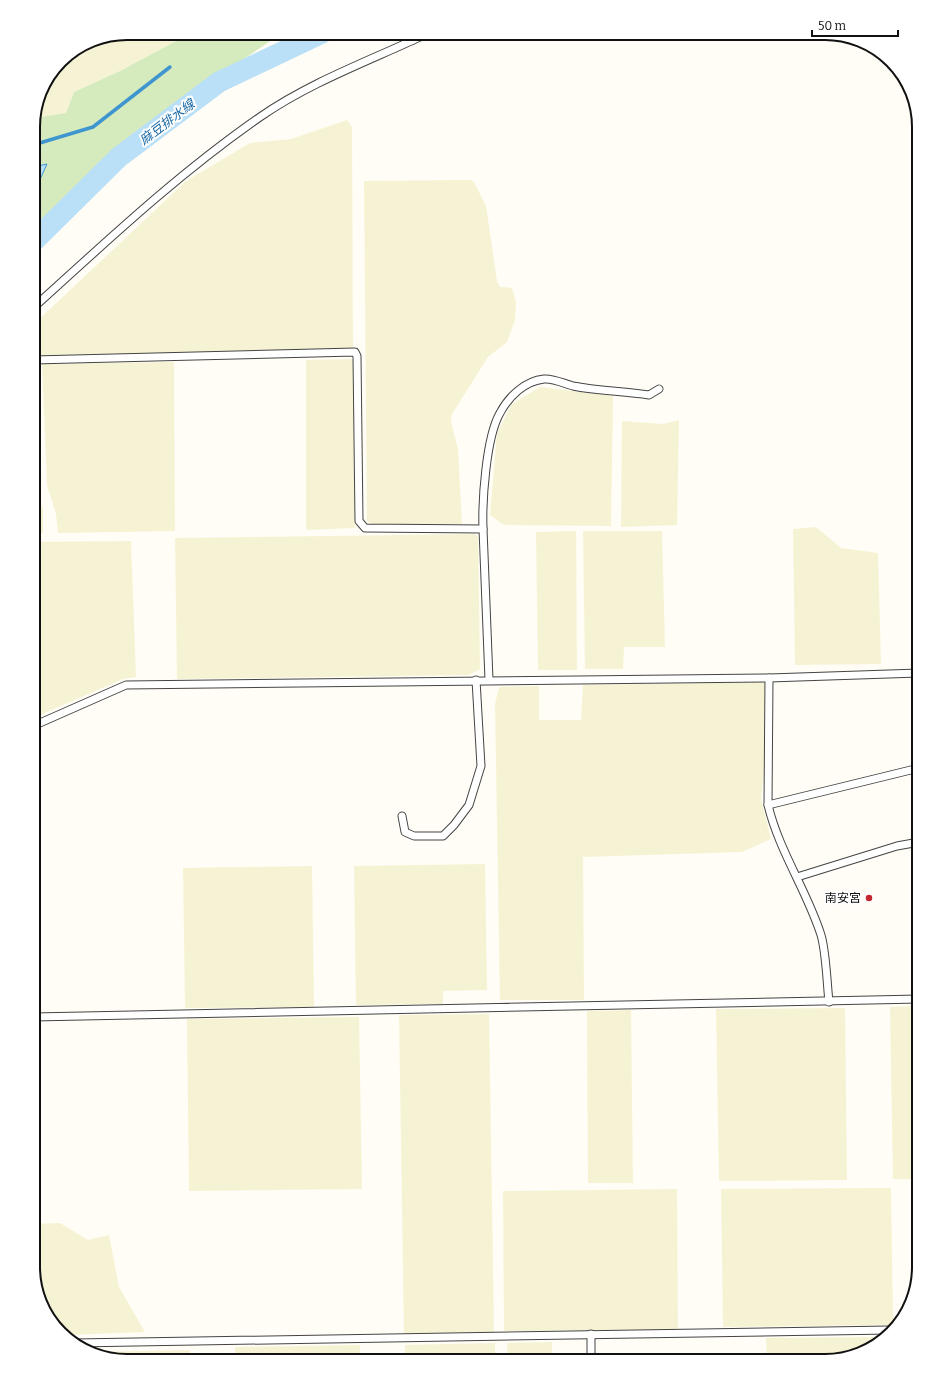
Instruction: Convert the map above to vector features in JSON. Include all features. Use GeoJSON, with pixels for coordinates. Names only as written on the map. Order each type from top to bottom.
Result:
{"type":"FeatureCollection","features":[{"type":"Feature","properties":{"kind":"lane"},"geometry":{"type":"LineString","coordinates":[[40,302],[162,191],[261,116],[321,82],[413,40]]}},
{"type":"Feature","properties":{"kind":"lane"},"geometry":{"type":"LineString","coordinates":[[40,360],[355,352],[357,356],[359,521],[365,528],[483,529]]}},
{"type":"Feature","properties":{"kind":"lane"},"geometry":{"type":"LineString","coordinates":[[489,680],[482,512],[492,436],[499,413],[514,393],[532,382],[545,379],[574,386],[649,395],[659,389]]}},
{"type":"Feature","properties":{"kind":"lane"},"geometry":{"type":"LineString","coordinates":[[40,723],[126,685],[769,678],[912,673]]}},
{"type":"Feature","properties":{"kind":"lane"},"geometry":{"type":"LineString","coordinates":[[769,678],[768,805],[773,826],[822,936],[828,1002]]}},
{"type":"Feature","properties":{"kind":"lane"},"geometry":{"type":"LineString","coordinates":[[402,816],[405,832],[414,836],[443,836],[454,826],[469,805],[481,766],[476,680]]}},
{"type":"Feature","properties":{"kind":"lane"},"geometry":{"type":"LineString","coordinates":[[768,805],[912,770]]}},
{"type":"Feature","properties":{"kind":"lane"},"geometry":{"type":"LineString","coordinates":[[797,877],[898,846],[912,843]]}},
{"type":"Feature","properties":{"kind":"lane"},"geometry":{"type":"LineString","coordinates":[[40,1017],[912,999]]}},
{"type":"Feature","properties":{"kind":"lane"},"geometry":{"type":"LineString","coordinates":[[86,1343],[884,1330]]}},
{"type":"Feature","properties":{"kind":"lane"},"geometry":{"type":"LineString","coordinates":[[591,1334],[591,1354]]}},
{"type":"Feature","properties":{"kind":"shaded area"},"geometry":{"type":"Polygon","coordinates":[[[121,40],[178,40],[120,71],[74,92],[66,113],[41,117],[43,105],[52,84],[62,70],[74,58],[94,47],[121,40]]]}},
{"type":"Feature","properties":{"kind":"shaded area"},"geometry":{"type":"Polygon","coordinates":[[[347,120],[352,127],[353,350],[40,356],[40,318],[186,181],[250,143],[291,139],[347,120]]]}},
{"type":"Feature","properties":{"kind":"shaded area"},"geometry":{"type":"Polygon","coordinates":[[[470,180],[474,182],[486,206],[497,281],[500,287],[512,288],[516,302],[515,320],[507,342],[488,357],[452,414],[451,422],[458,449],[462,524],[373,525],[367,521],[364,181],[470,180]]]}},
{"type":"Feature","properties":{"kind":"shaded area"},"geometry":{"type":"Polygon","coordinates":[[[354,359],[355,528],[306,530],[306,360],[354,359]]]}},
{"type":"Feature","properties":{"kind":"shaded area"},"geometry":{"type":"Polygon","coordinates":[[[174,362],[175,531],[58,533],[56,514],[47,485],[42,364],[174,362]]]}},
{"type":"Feature","properties":{"kind":"shaded area"},"geometry":{"type":"Polygon","coordinates":[[[540,387],[613,396],[611,526],[504,525],[490,515],[497,433],[512,404],[540,387]]]}},
{"type":"Feature","properties":{"kind":"shaded area"},"geometry":{"type":"Polygon","coordinates":[[[679,420],[677,525],[621,527],[622,421],[663,424],[679,420]]]}},
{"type":"Feature","properties":{"kind":"shaded area"},"geometry":{"type":"Polygon","coordinates":[[[40,499],[43,511],[43,533],[40,533],[40,499]]]}},
{"type":"Feature","properties":{"kind":"shaded area"},"geometry":{"type":"Polygon","coordinates":[[[816,527],[841,548],[878,553],[881,664],[795,665],[793,529],[816,527]]]}},
{"type":"Feature","properties":{"kind":"shaded area"},"geometry":{"type":"Polygon","coordinates":[[[576,531],[577,670],[538,670],[536,532],[576,531]]]}},
{"type":"Feature","properties":{"kind":"shaded area"},"geometry":{"type":"Polygon","coordinates":[[[583,531],[662,531],[665,647],[624,647],[623,669],[585,669],[583,531]]]}},
{"type":"Feature","properties":{"kind":"shaded area"},"geometry":{"type":"Polygon","coordinates":[[[475,534],[478,537],[480,669],[475,672],[468,675],[177,679],[175,538],[475,534]]]}},
{"type":"Feature","properties":{"kind":"shaded area"},"geometry":{"type":"Polygon","coordinates":[[[131,541],[136,677],[123,679],[40,715],[40,542],[131,541]]]}},
{"type":"Feature","properties":{"kind":"shaded area"},"geometry":{"type":"Polygon","coordinates":[[[765,682],[765,760],[761,799],[771,839],[742,852],[583,857],[584,1000],[500,1000],[495,704],[499,687],[539,686],[539,720],[581,720],[583,685],[765,682]]]}},
{"type":"Feature","properties":{"kind":"shaded area"},"geometry":{"type":"Polygon","coordinates":[[[485,864],[487,990],[443,991],[443,1004],[356,1005],[354,866],[485,864]]]}},
{"type":"Feature","properties":{"kind":"shaded area"},"geometry":{"type":"Polygon","coordinates":[[[312,866],[314,1007],[185,1008],[183,868],[312,866]]]}},
{"type":"Feature","properties":{"kind":"shaded area"},"geometry":{"type":"Polygon","coordinates":[[[912,1006],[912,1179],[893,1179],[890,1007],[912,1006]]]}},
{"type":"Feature","properties":{"kind":"shaded area"},"geometry":{"type":"Polygon","coordinates":[[[845,1008],[847,1180],[719,1181],[716,1009],[845,1008]]]}},
{"type":"Feature","properties":{"kind":"shaded area"},"geometry":{"type":"Polygon","coordinates":[[[631,1010],[633,1183],[588,1183],[587,1011],[631,1010]]]}},
{"type":"Feature","properties":{"kind":"shaded area"},"geometry":{"type":"Polygon","coordinates":[[[489,1014],[494,1333],[404,1334],[399,1015],[489,1014]]]}},
{"type":"Feature","properties":{"kind":"shaded area"},"geometry":{"type":"Polygon","coordinates":[[[359,1017],[362,1189],[189,1191],[187,1019],[359,1017]]]}},
{"type":"Feature","properties":{"kind":"shaded area"},"geometry":{"type":"Polygon","coordinates":[[[891,1188],[893,1321],[889,1325],[723,1327],[721,1189],[891,1188]]]}},
{"type":"Feature","properties":{"kind":"shaded area"},"geometry":{"type":"Polygon","coordinates":[[[677,1189],[678,1330],[504,1331],[503,1191],[677,1189]]]}},
{"type":"Feature","properties":{"kind":"shaded area"},"geometry":{"type":"Polygon","coordinates":[[[60,1223],[88,1240],[109,1235],[119,1287],[145,1332],[73,1335],[58,1320],[43,1289],[40,1267],[40,1224],[60,1223]]]}},
{"type":"Feature","properties":{"kind":"shaded area"},"geometry":{"type":"Polygon","coordinates":[[[876,1337],[847,1351],[825,1354],[767,1354],[766,1338],[876,1337]]]}},
{"type":"Feature","properties":{"kind":"shaded area"},"geometry":{"type":"Polygon","coordinates":[[[552,1342],[552,1354],[508,1354],[507,1343],[552,1342]]]}},
{"type":"Feature","properties":{"kind":"shaded area"},"geometry":{"type":"Polygon","coordinates":[[[495,1343],[495,1354],[405,1354],[405,1345],[495,1343]]]}},
{"type":"Feature","properties":{"kind":"shaded area"},"geometry":{"type":"Polygon","coordinates":[[[360,1345],[360,1354],[235,1354],[235,1347],[360,1345]]]}},
{"type":"Feature","properties":{"kind":"shaded area"},"geometry":{"type":"Polygon","coordinates":[[[190,1350],[190,1354],[121,1354],[108,1352],[190,1350]]]}},
{"type":"Feature","properties":{"kind":"green space"},"geometry":{"type":"Polygon","coordinates":[[[178,40],[272,40],[153,121],[40,227],[40,180],[47,164],[40,166],[41,117],[66,113],[74,92],[120,71],[178,40]]]}},
{"type":"Feature","properties":{"kind":"water"},"geometry":{"type":"Polygon","coordinates":[[[47,164],[40,180],[40,166],[47,164]]]}},
{"type":"Feature","properties":{"kind":"waterway","name":"麻豆排水線"},"geometry":{"type":"LineString","coordinates":[[40,235],[119,157],[219,82],[307,40]]}},
{"type":"Feature","properties":{"kind":"waterway"},"geometry":{"type":"LineString","coordinates":[[40,143],[93,127],[170,67]]}},
{"type":"Feature","properties":{"kind":"place","name":"南安宮"},"geometry":{"type":"Point","coordinates":[869,898]}}]}
